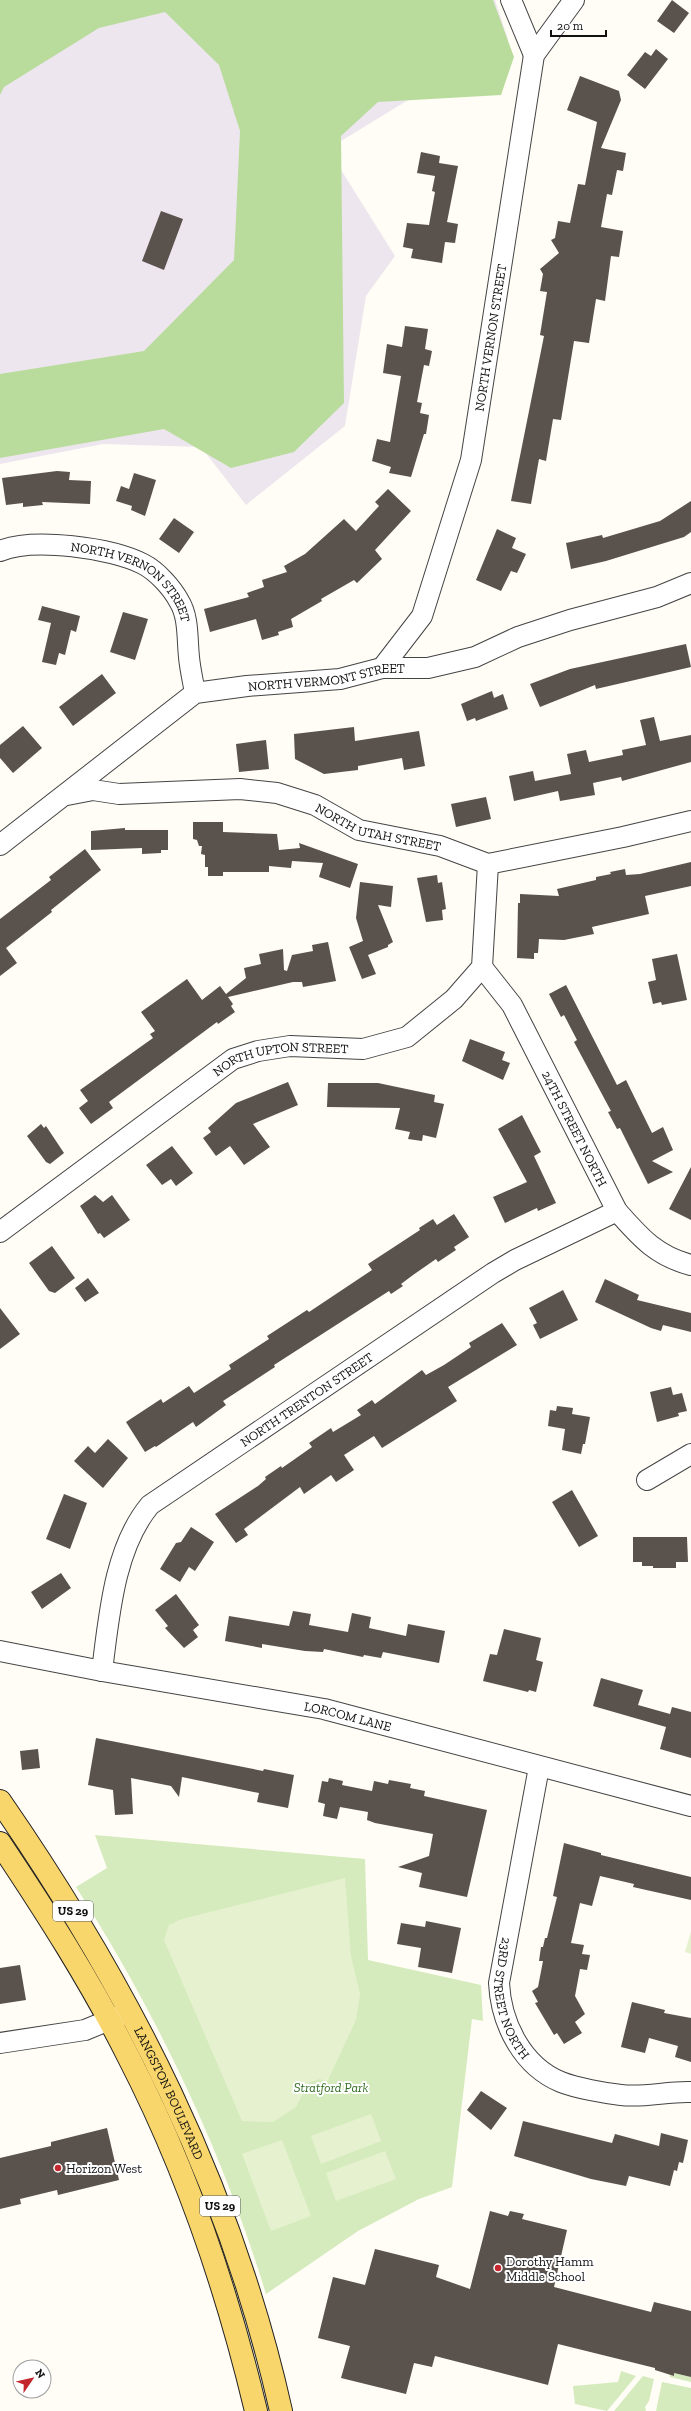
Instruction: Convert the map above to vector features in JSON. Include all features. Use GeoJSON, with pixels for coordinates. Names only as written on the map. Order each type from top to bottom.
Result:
{"type":"FeatureCollection","features":[{"type":"Feature","properties":{"kind":"main road","name":"LANGSTON BOULEVARD"},"geometry":{"type":"LineString","coordinates":[[3,1813],[77,1916],[131,2010],[175,2099],[217,2199],[256,2312],[281,2411]]}},
{"type":"Feature","properties":{"kind":"main road","name":"LANGSTON BOULEVARD"},"geometry":{"type":"LineString","coordinates":[[0,1843],[60,1936],[110,2021],[159,2121],[195,2209],[227,2300],[256,2411]]}},
{"type":"Feature","properties":{"kind":"street"},"geometry":{"type":"LineString","coordinates":[[511,0],[534,55]]}},
{"type":"Feature","properties":{"kind":"street","name":"NORTH VERNON STREET"},"geometry":{"type":"LineString","coordinates":[[382,668],[422,616],[471,460],[534,55],[574,0]]}},
{"type":"Feature","properties":{"kind":"street","name":"NORTH VERNON STREET"},"geometry":{"type":"LineString","coordinates":[[0,550],[46,545],[88,548],[120,554],[144,565],[171,589],[185,615],[189,659],[195,693]]}},
{"type":"Feature","properties":{"kind":"street","name":"NORTH VERMONT STREET"},"geometry":{"type":"LineString","coordinates":[[195,693],[247,686],[340,679],[382,668],[428,668],[475,657],[518,637],[570,620],[657,597],[691,583]]}},
{"type":"Feature","properties":{"kind":"street"},"geometry":{"type":"LineString","coordinates":[[0,845],[195,693]]}},
{"type":"Feature","properties":{"kind":"street","name":"NORTH UTAH STREET"},"geometry":{"type":"LineString","coordinates":[[63,796],[93,790],[119,794],[240,788],[277,793],[315,805],[359,830],[440,846],[488,864]]}},
{"type":"Feature","properties":{"kind":"street"},"geometry":{"type":"LineString","coordinates":[[482,967],[488,864],[623,837],[691,820]]}},
{"type":"Feature","properties":{"kind":"street","name":"24TH STREET NORTH"},"geometry":{"type":"LineString","coordinates":[[482,967],[512,1005],[617,1211],[642,1240],[664,1255],[691,1265]]}},
{"type":"Feature","properties":{"kind":"street","name":"NORTH UPTON STREET"},"geometry":{"type":"LineString","coordinates":[[0,1232],[233,1059],[258,1051],[290,1046],[321,1049],[363,1049],[407,1037],[454,998],[482,967]]}},
{"type":"Feature","properties":{"kind":"street","name":"NORTH TRENTON STREET"},"geometry":{"type":"LineString","coordinates":[[102,1671],[121,1560],[131,1532],[150,1505],[493,1273],[515,1260],[617,1211]]}},
{"type":"Feature","properties":{"kind":"street"},"geometry":{"type":"LineString","coordinates":[[647,1480],[691,1454]]}},
{"type":"Feature","properties":{"kind":"street","name":"LORCOM LANE"},"geometry":{"type":"LineString","coordinates":[[0,1651],[102,1671],[324,1709],[691,1806]]}},
{"type":"Feature","properties":{"kind":"street","name":"23RD STREET NORTH"},"geometry":{"type":"LineString","coordinates":[[539,1766],[499,1983],[500,2002],[508,2025],[527,2057],[542,2071],[561,2082],[621,2095],[691,2092]]}},
{"type":"Feature","properties":{"kind":"street"},"geometry":{"type":"LineString","coordinates":[[0,2043],[80,2031],[110,2021],[131,2010]]}},
{"type":"Feature","properties":{"kind":"shaded area"},"geometry":{"type":"Polygon","coordinates":[[[0,0],[495,0],[508,39],[328,149],[395,256],[366,296],[345,426],[246,505],[201,447],[103,444],[0,464],[0,0]]]}},
{"type":"Feature","properties":{"kind":"green space"},"geometry":{"type":"Polygon","coordinates":[[[0,0],[493,0],[514,57],[501,95],[378,102],[341,136],[344,403],[294,452],[231,468],[164,429],[0,458],[0,374],[144,351],[234,260],[240,131],[219,65],[165,12],[99,28],[4,87],[0,95],[0,0]]]}},
{"type":"Feature","properties":{"kind":"green space","name":"Stratford Park"},"geometry":{"type":"Polygon","coordinates":[[[95,1835],[365,1859],[368,1960],[481,1985],[483,2021],[472,2019],[452,2187],[419,2199],[358,2231],[266,2294],[249,2240],[229,2188],[208,2135],[185,2084],[134,1984],[76,1887],[107,1868],[95,1835]]]}},
{"type":"Feature","properties":{"kind":"green space"},"geometry":{"type":"Polygon","coordinates":[[[345,1878],[351,1956],[360,1994],[356,2020],[327,2082],[320,2079],[308,2083],[296,2107],[273,2122],[242,2121],[164,1940],[169,1925],[182,1919],[345,1878]]]}},
{"type":"Feature","properties":{"kind":"green space"},"geometry":{"type":"Polygon","coordinates":[[[691,1931],[691,1954],[685,1952],[691,1931]]]}},
{"type":"Feature","properties":{"kind":"green space"},"geometry":{"type":"Polygon","coordinates":[[[371,2114],[381,2141],[321,2164],[311,2136],[371,2114]]]}},
{"type":"Feature","properties":{"kind":"green space"},"geometry":{"type":"Polygon","coordinates":[[[282,2140],[311,2216],[271,2231],[242,2154],[282,2140]]]}},
{"type":"Feature","properties":{"kind":"green space"},"geometry":{"type":"Polygon","coordinates":[[[385,2151],[396,2179],[336,2201],[326,2173],[385,2151]]]}},
{"type":"Feature","properties":{"kind":"green space"},"geometry":{"type":"Polygon","coordinates":[[[621,2371],[636,2376],[607,2411],[575,2404],[573,2386],[618,2382],[621,2371]]]}},
{"type":"Feature","properties":{"kind":"green space"},"geometry":{"type":"Polygon","coordinates":[[[674,2373],[691,2377],[691,2382],[670,2377],[670,2374],[673,2376],[674,2373]]]}},
{"type":"Feature","properties":{"kind":"green space"},"geometry":{"type":"Polygon","coordinates":[[[643,2376],[654,2379],[649,2401],[645,2407],[646,2411],[614,2411],[643,2376]]]}},
{"type":"Feature","properties":{"kind":"green space"},"geometry":{"type":"Polygon","coordinates":[[[662,2382],[691,2388],[691,2411],[656,2411],[662,2382]]]}},
{"type":"Feature","properties":{"kind":"building"},"geometry":{"type":"Polygon","coordinates":[[[672,0],[689,13],[674,33],[657,21],[672,0]]]}},
{"type":"Feature","properties":{"kind":"building"},"geometry":{"type":"Polygon","coordinates":[[[656,49],[668,59],[645,89],[627,75],[645,52],[651,56],[656,49]]]}},
{"type":"Feature","properties":{"kind":"building"},"geometry":{"type":"Polygon","coordinates":[[[580,76],[619,91],[621,100],[601,148],[626,153],[623,171],[617,170],[612,195],[607,194],[601,227],[623,231],[619,257],[611,256],[605,301],[596,299],[589,343],[574,341],[561,420],[553,419],[546,461],[539,459],[531,504],[511,501],[544,336],[540,335],[547,292],[540,291],[543,274],[540,269],[559,253],[551,240],[555,238],[558,221],[570,223],[578,184],[585,185],[597,122],[567,110],[580,76]]]}},
{"type":"Feature","properties":{"kind":"building"},"geometry":{"type":"Polygon","coordinates":[[[421,152],[440,156],[439,163],[458,166],[447,222],[458,224],[455,243],[445,242],[442,263],[411,258],[413,249],[403,247],[407,223],[429,225],[435,192],[432,191],[435,176],[417,173],[421,152]]]}},
{"type":"Feature","properties":{"kind":"building"},"geometry":{"type":"Polygon","coordinates":[[[161,211],[183,219],[164,270],[142,261],[161,211]]]}},
{"type":"Feature","properties":{"kind":"building"},"geometry":{"type":"Polygon","coordinates":[[[405,326],[428,329],[425,349],[432,351],[429,366],[424,365],[417,402],[422,403],[420,413],[429,415],[426,434],[424,434],[411,477],[389,473],[391,467],[372,461],[377,439],[390,442],[401,376],[383,373],[387,344],[402,347],[405,326]]]}},
{"type":"Feature","properties":{"kind":"building"},"geometry":{"type":"Polygon","coordinates":[[[57,471],[70,472],[69,480],[91,481],[90,504],[42,502],[43,505],[23,507],[23,503],[6,505],[2,478],[57,471]]]}},
{"type":"Feature","properties":{"kind":"building"},"geometry":{"type":"Polygon","coordinates":[[[134,473],[156,480],[145,516],[131,510],[132,506],[116,501],[121,486],[129,489],[134,473]]]}},
{"type":"Feature","properties":{"kind":"building"},"geometry":{"type":"Polygon","coordinates":[[[388,489],[411,511],[375,550],[382,559],[357,583],[354,580],[321,599],[322,601],[291,619],[293,627],[278,632],[279,635],[262,640],[256,619],[210,632],[204,609],[249,597],[247,593],[264,587],[262,580],[287,572],[284,566],[305,554],[344,519],[356,531],[379,506],[375,502],[388,489]]]}},
{"type":"Feature","properties":{"kind":"building"},"geometry":{"type":"Polygon","coordinates":[[[691,501],[691,532],[684,537],[606,561],[571,569],[566,543],[602,535],[603,538],[660,521],[691,501]]]}},
{"type":"Feature","properties":{"kind":"building"},"geometry":{"type":"Polygon","coordinates":[[[174,518],[194,532],[179,553],[159,539],[174,518]]]}},
{"type":"Feature","properties":{"kind":"building"},"geometry":{"type":"Polygon","coordinates":[[[497,529],[516,538],[512,548],[526,554],[517,573],[511,571],[501,591],[476,580],[497,529]]]}},
{"type":"Feature","properties":{"kind":"building"},"geometry":{"type":"Polygon","coordinates":[[[42,606],[80,616],[76,632],[71,630],[65,655],[59,653],[56,665],[42,662],[51,623],[38,620],[42,606]]]}},
{"type":"Feature","properties":{"kind":"building"},"geometry":{"type":"Polygon","coordinates":[[[123,612],[148,619],[135,660],[110,652],[123,612]]]}},
{"type":"Feature","properties":{"kind":"building"},"geometry":{"type":"Polygon","coordinates":[[[686,644],[691,667],[596,689],[595,685],[540,707],[530,684],[570,669],[686,644]]]}},
{"type":"Feature","properties":{"kind":"building"},"geometry":{"type":"Polygon","coordinates":[[[102,674],[116,693],[73,726],[59,707],[102,674]]]}},
{"type":"Feature","properties":{"kind":"building"},"geometry":{"type":"Polygon","coordinates":[[[492,691],[494,698],[503,694],[508,709],[476,721],[475,718],[467,721],[461,704],[492,691]]]}},
{"type":"Feature","properties":{"kind":"building"},"geometry":{"type":"Polygon","coordinates":[[[654,717],[660,741],[691,735],[691,762],[622,781],[621,777],[593,783],[595,795],[560,801],[558,791],[514,801],[509,776],[533,771],[535,781],[571,774],[567,754],[586,750],[589,762],[623,755],[622,750],[646,745],[640,720],[654,717]]]}},
{"type":"Feature","properties":{"kind":"building"},"geometry":{"type":"Polygon","coordinates":[[[23,726],[42,748],[13,773],[0,758],[0,745],[23,726]]]}},
{"type":"Feature","properties":{"kind":"building"},"geometry":{"type":"Polygon","coordinates":[[[354,727],[355,741],[419,731],[425,766],[404,770],[402,758],[358,766],[358,770],[324,774],[295,759],[294,734],[354,727]]]}},
{"type":"Feature","properties":{"kind":"building"},"geometry":{"type":"Polygon","coordinates":[[[266,740],[269,769],[239,772],[236,744],[266,740]]]}},
{"type":"Feature","properties":{"kind":"building"},"geometry":{"type":"Polygon","coordinates":[[[486,797],[491,819],[456,827],[451,804],[486,797]]]}},
{"type":"Feature","properties":{"kind":"building"},"geometry":{"type":"Polygon","coordinates":[[[193,822],[223,822],[223,832],[277,834],[279,850],[300,848],[299,843],[358,864],[350,888],[319,877],[323,863],[292,861],[291,868],[269,866],[269,872],[223,872],[223,876],[208,876],[208,867],[205,867],[205,855],[201,854],[202,846],[199,846],[197,840],[193,839],[193,822]]]}},
{"type":"Feature","properties":{"kind":"building"},"geometry":{"type":"Polygon","coordinates":[[[125,828],[125,830],[168,830],[168,850],[161,850],[161,853],[142,854],[142,848],[91,850],[91,831],[125,828]]]}},
{"type":"Feature","properties":{"kind":"building"},"geometry":{"type":"Polygon","coordinates":[[[85,849],[101,870],[51,910],[52,912],[6,948],[17,963],[0,976],[0,919],[51,880],[49,877],[85,849]]]}},
{"type":"Feature","properties":{"kind":"building"},"geometry":{"type":"Polygon","coordinates":[[[691,862],[691,886],[645,896],[649,914],[592,927],[594,934],[564,940],[539,939],[538,953],[534,953],[534,959],[517,958],[518,903],[520,903],[520,894],[559,896],[557,889],[596,880],[596,877],[611,874],[610,872],[625,869],[626,875],[640,874],[691,862]]]}},
{"type":"Feature","properties":{"kind":"building"},"geometry":{"type":"Polygon","coordinates":[[[437,875],[438,883],[442,882],[446,909],[442,910],[443,920],[426,922],[417,878],[437,875]]]}},
{"type":"Feature","properties":{"kind":"building"},"geometry":{"type":"Polygon","coordinates":[[[360,882],[393,886],[391,907],[378,905],[393,942],[388,945],[388,947],[368,955],[376,974],[362,979],[349,947],[363,941],[356,918],[360,882]]]}},
{"type":"Feature","properties":{"kind":"building"},"geometry":{"type":"Polygon","coordinates":[[[328,942],[336,981],[303,987],[302,982],[293,982],[228,997],[233,1004],[231,1006],[235,1012],[218,1024],[217,1022],[109,1102],[113,1108],[91,1124],[79,1108],[88,1101],[80,1090],[153,1038],[150,1034],[155,1031],[141,1012],[187,979],[202,1000],[220,986],[226,994],[246,978],[244,968],[261,964],[259,954],[283,949],[284,970],[287,971],[292,955],[313,951],[312,945],[328,942]]]}},
{"type":"Feature","properties":{"kind":"building"},"geometry":{"type":"Polygon","coordinates":[[[677,954],[687,1000],[662,1005],[661,1002],[653,1004],[648,982],[656,980],[652,959],[677,954]]]}},
{"type":"Feature","properties":{"kind":"building"},"geometry":{"type":"Polygon","coordinates":[[[566,985],[617,1085],[626,1080],[652,1133],[663,1127],[673,1150],[652,1161],[673,1172],[648,1184],[620,1128],[617,1129],[608,1112],[611,1111],[574,1042],[577,1040],[564,1015],[561,1017],[549,994],[566,985]]]}},
{"type":"Feature","properties":{"kind":"building"},"geometry":{"type":"Polygon","coordinates":[[[470,1039],[505,1052],[502,1060],[510,1063],[503,1080],[462,1061],[470,1039]]]}},
{"type":"Feature","properties":{"kind":"building"},"geometry":{"type":"Polygon","coordinates":[[[288,1082],[298,1105],[253,1124],[270,1147],[244,1165],[230,1146],[216,1156],[203,1138],[211,1132],[208,1128],[236,1103],[288,1082]]]}},
{"type":"Feature","properties":{"kind":"building"},"geometry":{"type":"Polygon","coordinates":[[[328,1083],[378,1083],[435,1095],[434,1102],[444,1104],[436,1138],[423,1135],[422,1141],[408,1139],[410,1132],[395,1129],[400,1108],[327,1107],[328,1083]]]}},
{"type":"Feature","properties":{"kind":"building"},"geometry":{"type":"Polygon","coordinates":[[[522,1115],[541,1152],[534,1156],[556,1203],[538,1211],[537,1208],[505,1223],[493,1197],[527,1182],[498,1129],[522,1115]]]}},
{"type":"Feature","properties":{"kind":"building"},"geometry":{"type":"Polygon","coordinates":[[[41,1124],[44,1128],[46,1126],[64,1153],[50,1164],[46,1162],[27,1136],[41,1124]]]}},
{"type":"Feature","properties":{"kind":"building"},"geometry":{"type":"Polygon","coordinates":[[[172,1146],[193,1173],[176,1186],[171,1179],[162,1185],[146,1165],[172,1146]]]}},
{"type":"Feature","properties":{"kind":"building"},"geometry":{"type":"Polygon","coordinates":[[[691,1167],[691,1220],[669,1209],[691,1167]]]}},
{"type":"Feature","properties":{"kind":"building"},"geometry":{"type":"Polygon","coordinates":[[[95,1195],[103,1202],[112,1195],[130,1220],[104,1238],[100,1233],[98,1234],[80,1206],[95,1195]]]}},
{"type":"Feature","properties":{"kind":"building"},"geometry":{"type":"Polygon","coordinates":[[[454,1214],[469,1237],[454,1247],[456,1250],[438,1262],[436,1259],[401,1284],[403,1286],[391,1294],[389,1291],[274,1365],[275,1367],[223,1401],[226,1405],[196,1427],[193,1422],[156,1447],[155,1446],[145,1452],[126,1422],[161,1399],[163,1403],[189,1386],[194,1393],[231,1369],[229,1365],[269,1339],[267,1336],[307,1310],[309,1312],[372,1270],[368,1264],[420,1230],[419,1228],[433,1219],[437,1225],[454,1214]]]}},
{"type":"Feature","properties":{"kind":"building"},"geometry":{"type":"Polygon","coordinates":[[[52,1246],[75,1278],[55,1293],[49,1291],[29,1263],[52,1246]]]}},
{"type":"Feature","properties":{"kind":"building"},"geometry":{"type":"Polygon","coordinates":[[[88,1278],[99,1293],[85,1302],[75,1288],[88,1278]]]}},
{"type":"Feature","properties":{"kind":"building"},"geometry":{"type":"Polygon","coordinates":[[[605,1279],[639,1295],[637,1300],[691,1313],[691,1332],[663,1325],[661,1331],[651,1328],[595,1302],[605,1279]]]}},
{"type":"Feature","properties":{"kind":"building"},"geometry":{"type":"Polygon","coordinates":[[[563,1290],[578,1320],[540,1339],[533,1325],[537,1323],[529,1308],[563,1290]]]}},
{"type":"Feature","properties":{"kind":"building"},"geometry":{"type":"Polygon","coordinates":[[[0,1308],[20,1334],[0,1349],[0,1308]]]}},
{"type":"Feature","properties":{"kind":"building"},"geometry":{"type":"Polygon","coordinates":[[[502,1323],[517,1345],[448,1387],[457,1401],[382,1448],[374,1436],[344,1455],[354,1470],[336,1482],[331,1475],[304,1494],[300,1487],[244,1529],[248,1535],[236,1543],[215,1514],[258,1486],[266,1479],[265,1477],[281,1466],[282,1468],[312,1447],[309,1443],[331,1428],[333,1432],[361,1415],[357,1410],[372,1400],[375,1404],[422,1370],[426,1375],[444,1365],[471,1347],[469,1343],[502,1323]]]}},
{"type":"Feature","properties":{"kind":"building"},"geometry":{"type":"Polygon","coordinates":[[[671,1387],[673,1395],[682,1393],[687,1411],[678,1413],[679,1416],[657,1422],[650,1392],[671,1387]]]}},
{"type":"Feature","properties":{"kind":"building"},"geometry":{"type":"Polygon","coordinates":[[[557,1406],[573,1408],[572,1414],[590,1417],[585,1444],[583,1444],[581,1454],[562,1450],[565,1429],[548,1426],[550,1410],[556,1411],[557,1406]]]}},
{"type":"Feature","properties":{"kind":"building"},"geometry":{"type":"Polygon","coordinates":[[[108,1439],[128,1458],[103,1488],[74,1461],[88,1446],[95,1453],[108,1439]]]}},
{"type":"Feature","properties":{"kind":"building"},"geometry":{"type":"Polygon","coordinates":[[[572,1490],[598,1536],[579,1547],[552,1502],[572,1490]]]}},
{"type":"Feature","properties":{"kind":"building"},"geometry":{"type":"Polygon","coordinates":[[[64,1494],[87,1503],[70,1549],[46,1539],[64,1494]]]}},
{"type":"Feature","properties":{"kind":"building"},"geometry":{"type":"Polygon","coordinates":[[[191,1527],[214,1542],[195,1571],[189,1567],[180,1582],[160,1569],[176,1543],[181,1542],[191,1527]]]}},
{"type":"Feature","properties":{"kind":"building"},"geometry":{"type":"Polygon","coordinates":[[[633,1537],[687,1537],[688,1562],[676,1562],[676,1568],[653,1568],[653,1566],[642,1566],[642,1562],[633,1562],[633,1537]]]}},
{"type":"Feature","properties":{"kind":"building"},"geometry":{"type":"Polygon","coordinates":[[[61,1573],[71,1588],[42,1609],[31,1592],[61,1573]]]}},
{"type":"Feature","properties":{"kind":"building"},"geometry":{"type":"Polygon","coordinates":[[[176,1594],[199,1625],[193,1630],[198,1637],[184,1648],[165,1628],[168,1626],[155,1610],[176,1594]]]}},
{"type":"Feature","properties":{"kind":"building"},"geometry":{"type":"Polygon","coordinates":[[[293,1611],[311,1614],[309,1625],[348,1632],[352,1613],[371,1617],[369,1628],[406,1636],[408,1624],[445,1631],[439,1663],[383,1652],[381,1658],[364,1655],[363,1657],[324,1649],[323,1652],[305,1651],[262,1644],[262,1648],[225,1641],[229,1616],[289,1626],[293,1611]]]}},
{"type":"Feature","properties":{"kind":"building"},"geometry":{"type":"Polygon","coordinates":[[[504,1629],[541,1638],[536,1660],[543,1662],[536,1692],[529,1690],[528,1692],[483,1681],[490,1654],[497,1655],[504,1629]]]}},
{"type":"Feature","properties":{"kind":"building"},"geometry":{"type":"Polygon","coordinates":[[[601,1678],[643,1690],[638,1705],[670,1714],[672,1707],[691,1712],[691,1758],[660,1749],[666,1727],[593,1706],[601,1678]]]}},
{"type":"Feature","properties":{"kind":"building"},"geometry":{"type":"Polygon","coordinates":[[[96,1738],[263,1771],[264,1769],[294,1775],[288,1808],[257,1802],[259,1793],[182,1777],[179,1797],[171,1786],[131,1778],[133,1814],[115,1815],[113,1790],[88,1785],[96,1738]]]}},
{"type":"Feature","properties":{"kind":"building"},"geometry":{"type":"Polygon","coordinates":[[[38,1749],[40,1768],[22,1770],[20,1751],[38,1749]]]}},
{"type":"Feature","properties":{"kind":"building"},"geometry":{"type":"Polygon","coordinates":[[[329,1778],[343,1781],[342,1785],[372,1791],[374,1781],[388,1784],[389,1780],[411,1784],[410,1788],[425,1791],[424,1796],[487,1810],[467,1897],[419,1887],[422,1873],[398,1867],[429,1856],[433,1834],[375,1823],[367,1820],[368,1812],[340,1807],[337,1819],[323,1816],[325,1804],[318,1802],[322,1781],[328,1782],[329,1778]]]}},
{"type":"Feature","properties":{"kind":"building"},"geometry":{"type":"Polygon","coordinates":[[[564,1843],[601,1853],[601,1855],[691,1877],[691,1900],[633,1887],[634,1884],[600,1876],[592,1906],[580,1903],[571,1943],[584,1945],[582,1954],[590,1955],[587,1970],[580,1969],[575,1996],[585,2014],[575,2022],[582,2033],[564,2044],[557,2033],[554,2035],[535,2003],[538,2002],[532,1991],[538,1987],[543,1961],[539,1961],[541,1947],[543,1947],[545,1938],[547,1938],[557,1897],[553,1896],[564,1843]]]}},
{"type":"Feature","properties":{"kind":"building"},"geometry":{"type":"Polygon","coordinates":[[[426,1921],[461,1928],[452,1973],[418,1967],[421,1948],[397,1944],[401,1923],[425,1927],[426,1921]]]}},
{"type":"Feature","properties":{"kind":"building"},"geometry":{"type":"Polygon","coordinates":[[[20,1965],[26,2000],[0,2004],[0,1968],[20,1965]]]}},
{"type":"Feature","properties":{"kind":"building"},"geometry":{"type":"Polygon","coordinates":[[[632,2002],[665,2010],[664,2013],[691,2018],[691,2062],[675,2057],[678,2046],[649,2038],[645,2053],[621,2047],[632,2002]]]}},
{"type":"Feature","properties":{"kind":"building"},"geometry":{"type":"Polygon","coordinates":[[[481,2091],[507,2108],[491,2130],[467,2110],[481,2091]]]}},
{"type":"Feature","properties":{"kind":"building"},"geometry":{"type":"Polygon","coordinates":[[[523,2121],[612,2143],[615,2134],[659,2146],[661,2133],[688,2140],[683,2163],[679,2162],[677,2171],[674,2170],[670,2186],[629,2176],[626,2186],[591,2179],[514,2156],[523,2121]]]}},
{"type":"Feature","properties":{"kind":"building","name":"Horizon West"},"geometry":{"type":"Polygon","coordinates":[[[107,2128],[119,2180],[58,2195],[57,2190],[20,2199],[21,2204],[0,2209],[0,2158],[51,2146],[51,2142],[107,2128]]]}},
{"type":"Feature","properties":{"kind":"building","name":"Dorothy Hamm Middle School"},"geometry":{"type":"Polygon","coordinates":[[[490,2211],[508,2216],[510,2211],[524,2214],[522,2219],[567,2230],[554,2287],[651,2312],[654,2302],[691,2311],[691,2377],[674,2373],[674,2376],[655,2370],[655,2368],[558,2344],[548,2385],[435,2356],[432,2367],[414,2363],[406,2394],[341,2378],[350,2346],[318,2338],[333,2277],[365,2285],[375,2249],[439,2265],[436,2277],[470,2289],[490,2211]]]}},
{"type":"Feature","properties":{"kind":"place","name":"Horizon West"},"geometry":{"type":"Point","coordinates":[58,2168]}},
{"type":"Feature","properties":{"kind":"place","name":"Dorothy Hamm Middle School"},"geometry":{"type":"Point","coordinates":[498,2268]}}]}
